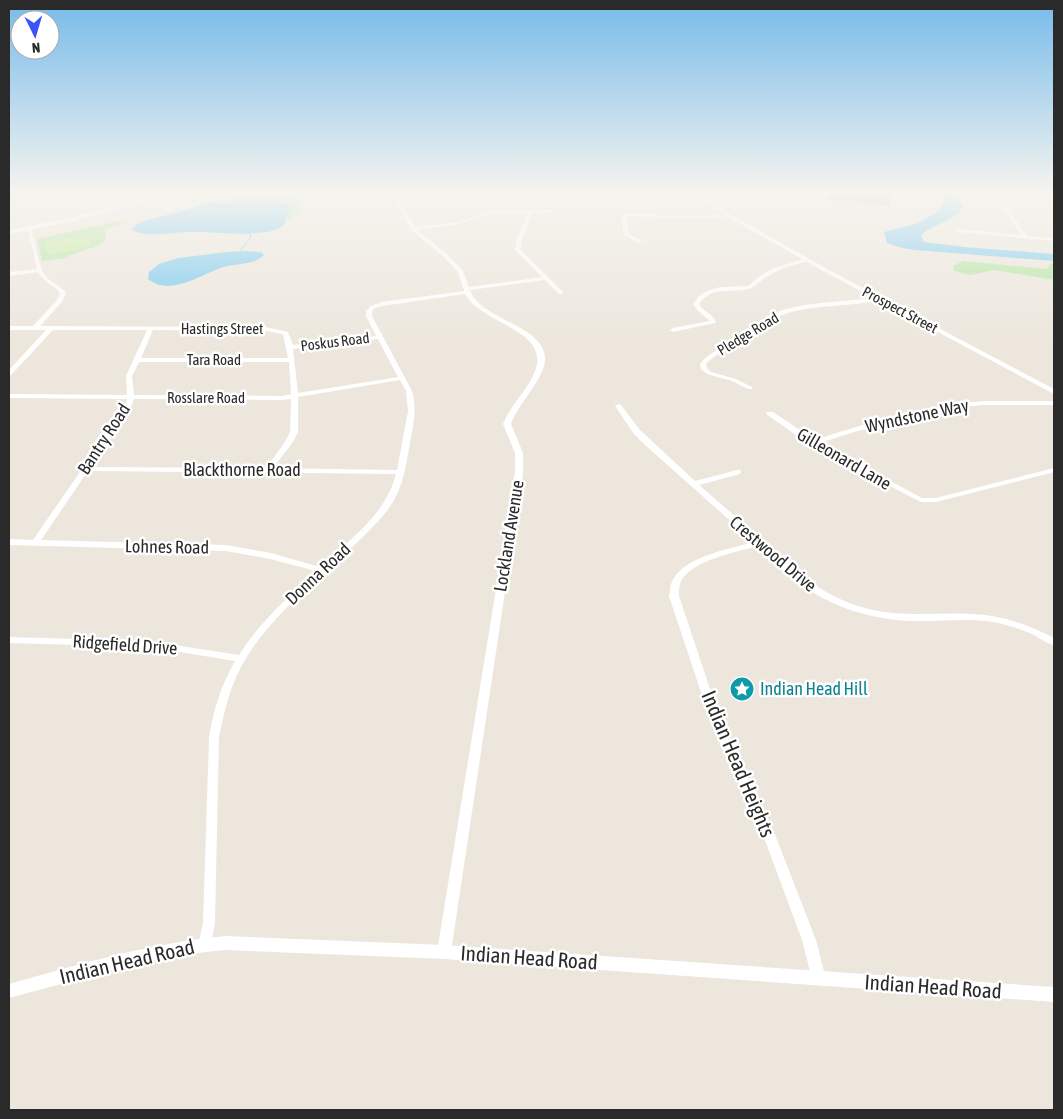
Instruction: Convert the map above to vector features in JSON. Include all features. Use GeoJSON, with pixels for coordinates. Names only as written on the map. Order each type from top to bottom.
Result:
{"type":"FeatureCollection","features":[{"type":"Feature","properties":{"kind":"street"},"geometry":{"type":"LineString","coordinates":[[34,246],[43,277],[60,288],[62,296],[60,301],[35,328]]}},
{"type":"Feature","properties":{"kind":"street","name":"Lockland Avenue"},"geometry":{"type":"LineString","coordinates":[[434,246],[450,260],[462,275],[471,300],[481,309],[535,342],[539,348],[541,365],[538,376],[510,414],[507,424],[519,453],[519,472],[444,952]]}},
{"type":"Feature","properties":{"kind":"street"},"geometry":{"type":"LineString","coordinates":[[517,246],[520,253],[561,293]]}},
{"type":"Feature","properties":{"kind":"street","name":"Prospect Street"},"geometry":{"type":"LineString","coordinates":[[783,246],[1054,392]]}},
{"type":"Feature","properties":{"kind":"street"},"geometry":{"type":"LineString","coordinates":[[673,330],[713,322],[696,304],[710,291],[720,288],[750,287],[757,279],[768,273],[807,260]]}},
{"type":"Feature","properties":{"kind":"street"},"geometry":{"type":"LineString","coordinates":[[9,274],[40,270]]}},
{"type":"Feature","properties":{"kind":"street"},"geometry":{"type":"LineString","coordinates":[[467,291],[546,278]]}},
{"type":"Feature","properties":{"kind":"street","name":"Donna Road"},"geometry":{"type":"LineString","coordinates":[[205,945],[209,923],[213,750],[216,724],[223,696],[240,659],[269,621],[370,524],[386,507],[396,488],[412,412],[410,396],[368,314],[373,307],[387,303],[467,291]]}},
{"type":"Feature","properties":{"kind":"street","name":"Pledge Road"},"geometry":{"type":"LineString","coordinates":[[750,388],[734,380],[709,373],[704,369],[703,364],[716,352],[745,338],[763,321],[778,314],[880,299]]}},
{"type":"Feature","properties":{"kind":"street","name":"Hastings Street"},"geometry":{"type":"LineString","coordinates":[[9,328],[272,329],[283,331],[288,335],[291,348]]}},
{"type":"Feature","properties":{"kind":"street"},"geometry":{"type":"LineString","coordinates":[[9,374],[51,328]]}},
{"type":"Feature","properties":{"kind":"street","name":"Bantry Road"},"geometry":{"type":"LineString","coordinates":[[35,543],[128,405],[131,397],[128,379],[151,328]]}},
{"type":"Feature","properties":{"kind":"street","name":"Poskus Road"},"geometry":{"type":"LineString","coordinates":[[291,348],[380,337]]}},
{"type":"Feature","properties":{"kind":"street"},"geometry":{"type":"LineString","coordinates":[[268,470],[294,432],[297,422],[291,348]]}},
{"type":"Feature","properties":{"kind":"street","name":"Tara Road"},"geometry":{"type":"LineString","coordinates":[[136,360],[292,360]]}},
{"type":"Feature","properties":{"kind":"street","name":"Rosslare Road"},"geometry":{"type":"LineString","coordinates":[[9,396],[295,397],[402,378]]}},
{"type":"Feature","properties":{"kind":"street","name":"Wyndstone Way"},"geometry":{"type":"LineString","coordinates":[[813,443],[852,430],[952,406],[984,403],[1054,403]]}},
{"type":"Feature","properties":{"kind":"street","name":"Crestwood Drive"},"geometry":{"type":"LineString","coordinates":[[619,406],[642,437],[693,484],[809,586],[827,597],[872,613],[903,617],[965,616],[993,619],[1022,626],[1054,642]]}},
{"type":"Feature","properties":{"kind":"street","name":"Gilleonard Lane"},"geometry":{"type":"LineString","coordinates":[[770,414],[813,443],[912,497],[921,500]]}},
{"type":"Feature","properties":{"kind":"street","name":"Blackthorne Road"},"geometry":{"type":"LineString","coordinates":[[85,469],[400,472]]}},
{"type":"Feature","properties":{"kind":"street"},"geometry":{"type":"LineString","coordinates":[[921,500],[936,500],[1054,470]]}},
{"type":"Feature","properties":{"kind":"street"},"geometry":{"type":"LineString","coordinates":[[693,484],[737,472]]}},
{"type":"Feature","properties":{"kind":"street","name":"Lohnes Road"},"geometry":{"type":"LineString","coordinates":[[9,542],[226,548],[266,555],[322,570]]}},
{"type":"Feature","properties":{"kind":"street","name":"Indian Head Heights"},"geometry":{"type":"LineString","coordinates":[[760,543],[707,559],[689,567],[678,576],[674,583],[674,596],[719,732],[768,832],[809,940],[819,979]]}},
{"type":"Feature","properties":{"kind":"street","name":"Ridgefield Drive"},"geometry":{"type":"LineString","coordinates":[[9,640],[149,644],[240,659]]}},
{"type":"Feature","properties":{"kind":"street","name":"Indian Head Road"},"geometry":{"type":"LineString","coordinates":[[9,990],[154,954],[205,945],[244,944],[444,952],[1054,995]]}},
{"type":"Feature","properties":{"kind":"green space"},"geometry":{"type":"Polygon","coordinates":[[[39,246],[96,246],[67,258],[42,261],[39,246]]]}},
{"type":"Feature","properties":{"kind":"green space"},"geometry":{"type":"Polygon","coordinates":[[[46,246],[86,246],[77,250],[48,255],[46,246]]]}},
{"type":"Feature","properties":{"kind":"green space"},"geometry":{"type":"Polygon","coordinates":[[[963,261],[1047,269],[1050,264],[1054,264],[1054,280],[995,270],[970,275],[954,271],[953,266],[963,261]]]}},
{"type":"Feature","properties":{"kind":"water"},"geometry":{"type":"Polygon","coordinates":[[[897,246],[959,246],[1054,254],[1054,261],[915,250],[897,246]]]}},
{"type":"Feature","properties":{"kind":"water"},"geometry":{"type":"Polygon","coordinates":[[[246,251],[261,252],[264,255],[256,261],[224,267],[176,285],[166,286],[148,279],[149,272],[159,264],[178,258],[246,251]]]}},
{"type":"Feature","properties":{"kind":"waterway"},"geometry":{"type":"LineString","coordinates":[[240,251],[244,246]]}},
{"type":"Feature","properties":{"kind":"place","name":"Indian Head Hill"},"geometry":{"type":"Point","coordinates":[742,689]}}]}
